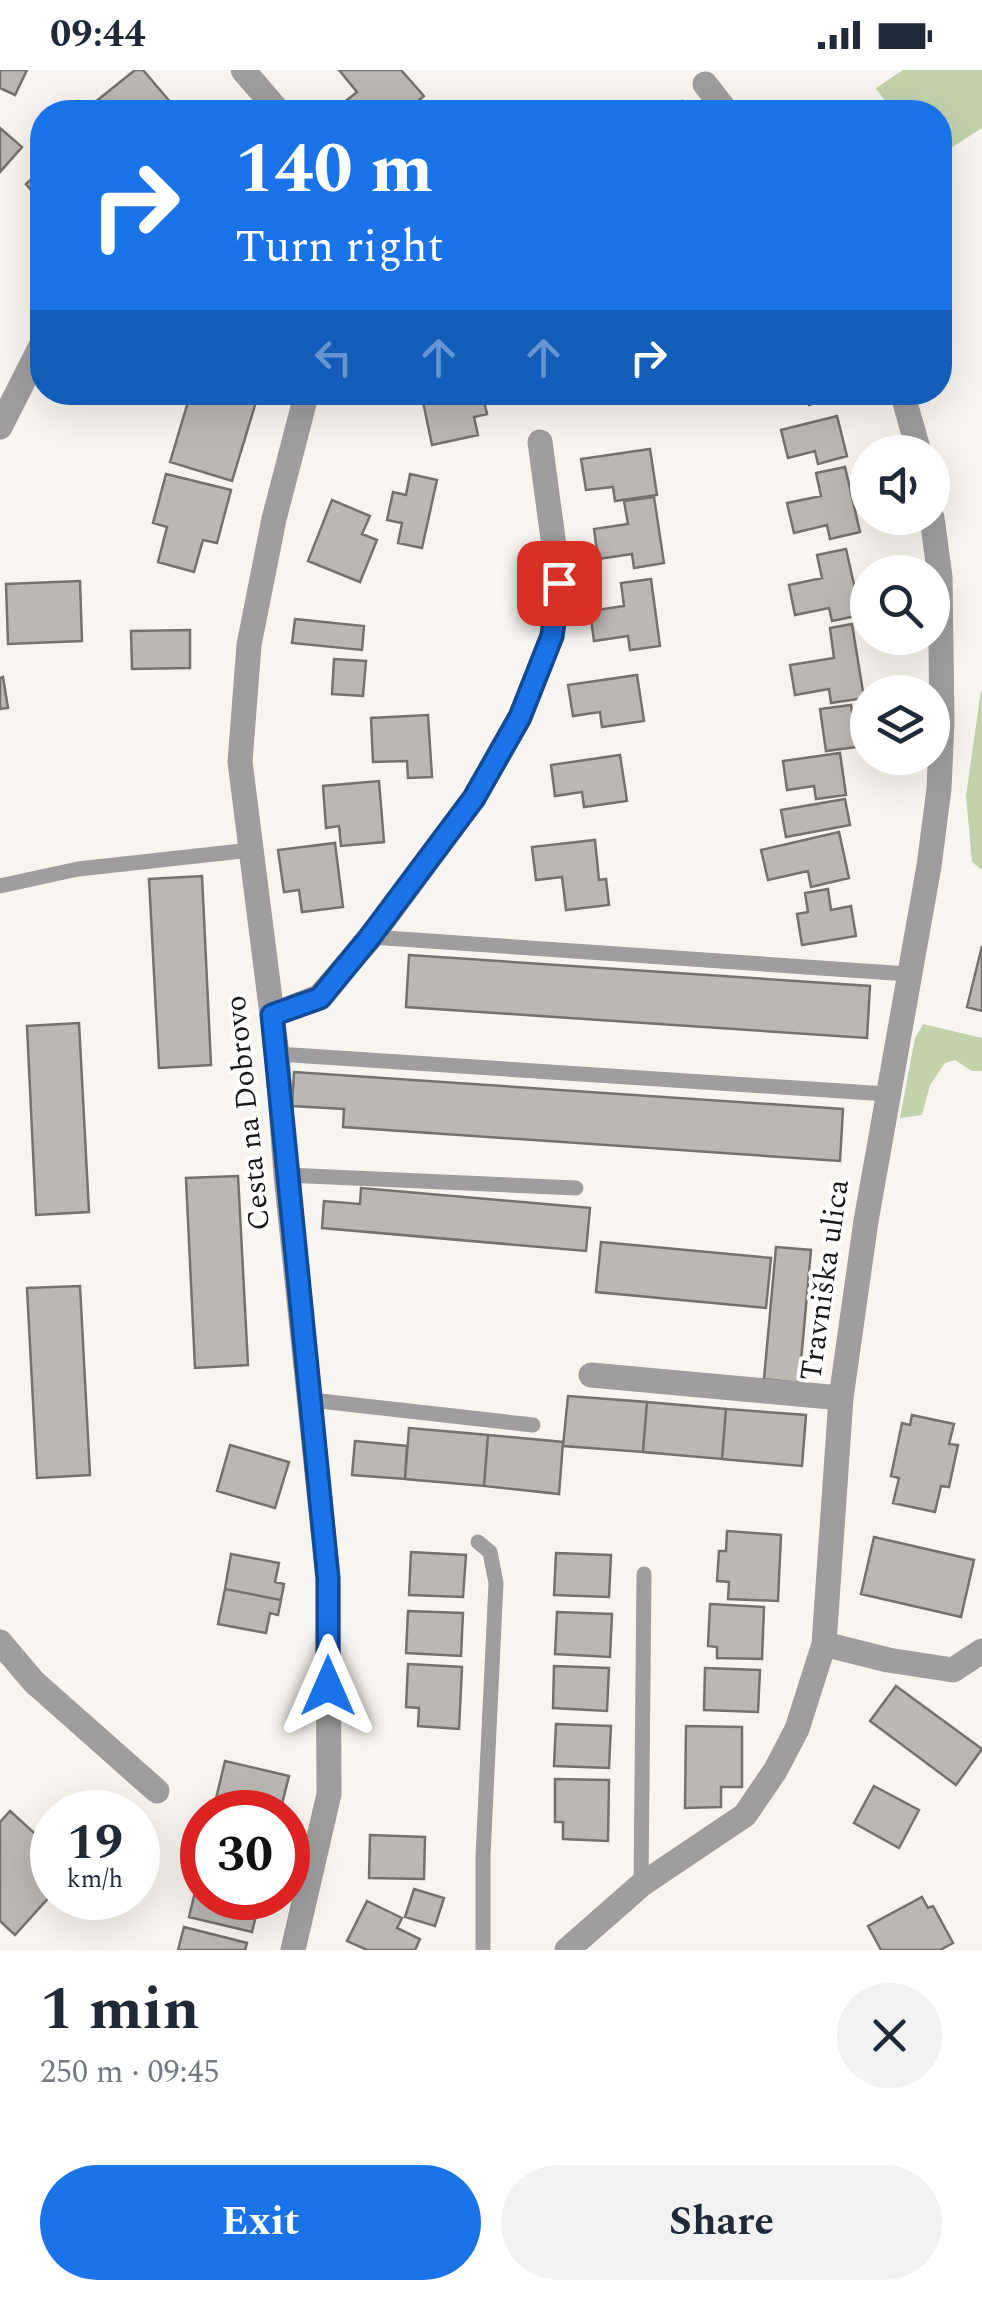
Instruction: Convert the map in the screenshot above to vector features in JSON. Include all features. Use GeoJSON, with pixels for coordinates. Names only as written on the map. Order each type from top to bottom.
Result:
{"type":"FeatureCollection","features":[{"type":"Feature","properties":{"kind":"street"},"geometry":{"type":"LineString","coordinates":[[243,70],[269,100]]}},
{"type":"Feature","properties":{"kind":"street"},"geometry":{"type":"LineString","coordinates":[[705,84],[718,100]]}},
{"type":"Feature","properties":{"kind":"street"},"geometry":{"type":"LineString","coordinates":[[0,427],[30,368]]}},
{"type":"Feature","properties":{"kind":"street","name":"Cesta na Dobrovo"},"geometry":{"type":"LineString","coordinates":[[293,1950],[329,1794],[328,1578],[277,1054],[240,762],[249,645],[274,519],[303,405]]}},
{"type":"Feature","properties":{"kind":"street"},"geometry":{"type":"LineString","coordinates":[[906,405],[914,435]]}},
{"type":"Feature","properties":{"kind":"street"},"geometry":{"type":"LineString","coordinates":[[272,1015],[320,998],[474,798],[520,717],[552,636],[559,583],[540,442]]}},
{"type":"Feature","properties":{"kind":"street","name":"Travniška ulica"},"geometry":{"type":"LineString","coordinates":[[567,1950],[641,1885],[745,1815],[797,1729],[824,1644],[841,1398],[887,1094],[929,866],[941,755],[940,577],[934,535]]}},
{"type":"Feature","properties":{"kind":"street"},"geometry":{"type":"LineString","coordinates":[[591,1375],[841,1398]]}},
{"type":"Feature","properties":{"kind":"street"},"geometry":{"type":"LineString","coordinates":[[0,1642],[34,1682],[157,1790]]}},
{"type":"Feature","properties":{"kind":"street"},"geometry":{"type":"LineString","coordinates":[[824,1644],[888,1660],[953,1670],[982,1651]]}},
{"type":"Feature","properties":{"kind":"lane"},"geometry":{"type":"LineString","coordinates":[[0,886],[78,869],[251,850]]}},
{"type":"Feature","properties":{"kind":"lane"},"geometry":{"type":"LineString","coordinates":[[370,937],[908,974]]}},
{"type":"Feature","properties":{"kind":"lane"},"geometry":{"type":"LineString","coordinates":[[277,1054],[887,1094]]}},
{"type":"Feature","properties":{"kind":"lane"},"geometry":{"type":"LineString","coordinates":[[286,1175],[576,1188]]}},
{"type":"Feature","properties":{"kind":"lane"},"geometry":{"type":"LineString","coordinates":[[311,1400],[533,1426]]}},
{"type":"Feature","properties":{"kind":"lane"},"geometry":{"type":"LineString","coordinates":[[478,1542],[490,1552],[496,1584],[483,1856],[483,1950]]}},
{"type":"Feature","properties":{"kind":"lane"},"geometry":{"type":"LineString","coordinates":[[641,1885],[644,1574]]}},
{"type":"Feature","properties":{"kind":"green space"},"geometry":{"type":"Polygon","coordinates":[[[903,70],[982,70],[982,128],[952,147],[952,100],[884,100],[876,88],[903,70]]]}},
{"type":"Feature","properties":{"kind":"green space"},"geometry":{"type":"Polygon","coordinates":[[[981,690],[982,870],[972,862],[966,796],[981,690]]]}},
{"type":"Feature","properties":{"kind":"green space"},"geometry":{"type":"Polygon","coordinates":[[[923,1024],[982,1038],[982,1071],[972,1071],[955,1060],[945,1063],[930,1085],[922,1115],[900,1118],[915,1038],[923,1024]]]}},
{"type":"Feature","properties":{"kind":"building"},"geometry":{"type":"Polygon","coordinates":[[[0,70],[27,70],[15,95],[0,88],[0,70]]]}},
{"type":"Feature","properties":{"kind":"building"},"geometry":{"type":"Polygon","coordinates":[[[135,70],[143,70],[169,100],[98,100],[135,70]]]}},
{"type":"Feature","properties":{"kind":"building"},"geometry":{"type":"Polygon","coordinates":[[[339,70],[401,70],[424,96],[419,100],[347,100],[357,92],[339,70]]]}},
{"type":"Feature","properties":{"kind":"building"},"geometry":{"type":"Polygon","coordinates":[[[0,128],[22,147],[0,172],[0,128]]]}},
{"type":"Feature","properties":{"kind":"building"},"geometry":{"type":"Polygon","coordinates":[[[187,405],[255,405],[232,481],[170,462],[187,405]]]}},
{"type":"Feature","properties":{"kind":"building"},"geometry":{"type":"Polygon","coordinates":[[[424,405],[485,405],[487,414],[474,417],[478,435],[432,445],[424,405]]]}},
{"type":"Feature","properties":{"kind":"building"},"geometry":{"type":"Polygon","coordinates":[[[837,416],[847,456],[818,464],[815,451],[788,458],[781,430],[837,416]]]}},
{"type":"Feature","properties":{"kind":"building"},"geometry":{"type":"Polygon","coordinates":[[[650,449],[657,495],[615,501],[613,487],[586,490],[581,459],[650,449]]]}},
{"type":"Feature","properties":{"kind":"building"},"geometry":{"type":"Polygon","coordinates":[[[845,467],[850,489],[850,534],[830,539],[827,525],[794,533],[787,503],[821,496],[816,473],[845,467]]]}},
{"type":"Feature","properties":{"kind":"building"},"geometry":{"type":"Polygon","coordinates":[[[166,474],[231,490],[217,543],[203,540],[194,572],[158,562],[167,527],[153,523],[166,474]]]}},
{"type":"Feature","properties":{"kind":"building"},"geometry":{"type":"Polygon","coordinates":[[[410,474],[437,480],[422,548],[398,543],[402,523],[387,520],[393,492],[406,495],[410,474]]]}},
{"type":"Feature","properties":{"kind":"building"},"geometry":{"type":"Polygon","coordinates":[[[654,497],[664,563],[634,568],[632,554],[598,559],[594,529],[628,524],[624,501],[654,497]]]}},
{"type":"Feature","properties":{"kind":"building"},"geometry":{"type":"Polygon","coordinates":[[[332,500],[370,516],[362,534],[377,540],[360,582],[308,561],[332,500]]]}},
{"type":"Feature","properties":{"kind":"building"},"geometry":{"type":"Polygon","coordinates":[[[846,549],[850,617],[832,621],[829,608],[795,615],[789,585],[822,578],[817,555],[846,549]]]}},
{"type":"Feature","properties":{"kind":"building"},"geometry":{"type":"Polygon","coordinates":[[[651,579],[660,646],[630,650],[628,636],[594,641],[590,611],[624,606],[621,583],[651,579]]]}},
{"type":"Feature","properties":{"kind":"building"},"geometry":{"type":"Polygon","coordinates":[[[80,581],[82,641],[8,644],[6,584],[80,581]]]}},
{"type":"Feature","properties":{"kind":"building"},"geometry":{"type":"Polygon","coordinates":[[[295,619],[364,626],[362,650],[292,643],[295,619]]]}},
{"type":"Feature","properties":{"kind":"building"},"geometry":{"type":"Polygon","coordinates":[[[850,624],[850,655],[857,655],[860,675],[850,675],[850,700],[831,703],[829,689],[795,695],[790,665],[834,658],[830,628],[850,624]]]}},
{"type":"Feature","properties":{"kind":"building"},"geometry":{"type":"Polygon","coordinates":[[[190,630],[190,668],[132,669],[131,631],[190,630]]]}},
{"type":"Feature","properties":{"kind":"building"},"geometry":{"type":"Polygon","coordinates":[[[334,659],[366,661],[363,696],[332,694],[334,659]]]}},
{"type":"Feature","properties":{"kind":"building"},"geometry":{"type":"Polygon","coordinates":[[[637,675],[644,721],[602,727],[600,712],[573,716],[568,685],[637,675]]]}},
{"type":"Feature","properties":{"kind":"building"},"geometry":{"type":"Polygon","coordinates":[[[3,677],[8,708],[0,709],[0,678],[3,677]]]}},
{"type":"Feature","properties":{"kind":"building"},"geometry":{"type":"Polygon","coordinates":[[[850,705],[850,748],[826,751],[820,709],[850,705]]]}},
{"type":"Feature","properties":{"kind":"building"},"geometry":{"type":"Polygon","coordinates":[[[428,715],[432,777],[408,778],[407,761],[373,762],[371,718],[428,715]]]}},
{"type":"Feature","properties":{"kind":"building"},"geometry":{"type":"Polygon","coordinates":[[[840,753],[846,795],[816,799],[814,786],[787,790],[783,761],[840,753]]]}},
{"type":"Feature","properties":{"kind":"building"},"geometry":{"type":"Polygon","coordinates":[[[620,755],[627,801],[584,807],[582,792],[555,796],[551,765],[620,755]]]}},
{"type":"Feature","properties":{"kind":"building"},"geometry":{"type":"Polygon","coordinates":[[[379,781],[384,842],[341,846],[339,826],[326,828],[323,786],[379,781]]]}},
{"type":"Feature","properties":{"kind":"building"},"geometry":{"type":"Polygon","coordinates":[[[845,799],[850,825],[786,837],[781,810],[845,799]]]}},
{"type":"Feature","properties":{"kind":"building"},"geometry":{"type":"Polygon","coordinates":[[[839,832],[849,878],[811,887],[808,871],[768,880],[761,850],[839,832]]]}},
{"type":"Feature","properties":{"kind":"building"},"geometry":{"type":"Polygon","coordinates":[[[595,840],[599,880],[606,879],[609,905],[566,910],[562,877],[536,880],[532,847],[595,840]]]}},
{"type":"Feature","properties":{"kind":"building"},"geometry":{"type":"Polygon","coordinates":[[[335,843],[343,907],[302,912],[299,890],[284,892],[278,850],[335,843]]]}},
{"type":"Feature","properties":{"kind":"building"},"geometry":{"type":"Polygon","coordinates":[[[202,876],[211,1065],[159,1068],[149,879],[202,876]]]}},
{"type":"Feature","properties":{"kind":"building"},"geometry":{"type":"Polygon","coordinates":[[[828,889],[831,910],[851,906],[856,936],[802,945],[797,914],[808,912],[805,893],[828,889]]]}},
{"type":"Feature","properties":{"kind":"building"},"geometry":{"type":"Polygon","coordinates":[[[982,946],[982,1011],[967,1007],[982,946]]]}},
{"type":"Feature","properties":{"kind":"building"},"geometry":{"type":"Polygon","coordinates":[[[409,955],[870,986],[867,1038],[406,1007],[409,955]]]}},
{"type":"Feature","properties":{"kind":"building"},"geometry":{"type":"Polygon","coordinates":[[[79,1023],[89,1212],[36,1215],[27,1026],[79,1023]]]}},
{"type":"Feature","properties":{"kind":"building"},"geometry":{"type":"Polygon","coordinates":[[[294,1072],[843,1109],[840,1161],[343,1127],[344,1109],[292,1106],[294,1072]]]}},
{"type":"Feature","properties":{"kind":"building"},"geometry":{"type":"Polygon","coordinates":[[[238,1176],[248,1365],[195,1368],[186,1178],[238,1176]]]}},
{"type":"Feature","properties":{"kind":"building"},"geometry":{"type":"Polygon","coordinates":[[[361,1188],[590,1208],[586,1251],[322,1228],[324,1201],[360,1204],[361,1188]]]}},
{"type":"Feature","properties":{"kind":"building"},"geometry":{"type":"Polygon","coordinates":[[[601,1242],[771,1258],[766,1308],[596,1292],[601,1242]]]}},
{"type":"Feature","properties":{"kind":"building"},"geometry":{"type":"Polygon","coordinates":[[[776,1247],[811,1250],[799,1383],[764,1379],[776,1247]]]}},
{"type":"Feature","properties":{"kind":"building"},"geometry":{"type":"Polygon","coordinates":[[[80,1286],[90,1475],[37,1478],[27,1288],[80,1286]]]}},
{"type":"Feature","properties":{"kind":"building"},"geometry":{"type":"Polygon","coordinates":[[[568,1396],[647,1402],[643,1452],[563,1446],[568,1396]]]}},
{"type":"Feature","properties":{"kind":"building"},"geometry":{"type":"Polygon","coordinates":[[[647,1402],[726,1409],[722,1459],[643,1452],[647,1402]]]}},
{"type":"Feature","properties":{"kind":"building"},"geometry":{"type":"Polygon","coordinates":[[[726,1409],[806,1415],[802,1466],[722,1459],[726,1409]]]}},
{"type":"Feature","properties":{"kind":"building"},"geometry":{"type":"Polygon","coordinates":[[[912,1415],[954,1424],[949,1444],[958,1445],[949,1487],[941,1486],[935,1512],[893,1503],[899,1478],[891,1476],[902,1423],[910,1425],[912,1415]]]}},
{"type":"Feature","properties":{"kind":"building"},"geometry":{"type":"Polygon","coordinates":[[[409,1428],[488,1435],[484,1486],[405,1479],[409,1428]]]}},
{"type":"Feature","properties":{"kind":"building"},"geometry":{"type":"Polygon","coordinates":[[[488,1435],[563,1442],[559,1494],[484,1486],[488,1435]]]}},
{"type":"Feature","properties":{"kind":"building"},"geometry":{"type":"Polygon","coordinates":[[[355,1441],[407,1446],[405,1479],[352,1475],[355,1441]]]}},
{"type":"Feature","properties":{"kind":"building"},"geometry":{"type":"Polygon","coordinates":[[[230,1445],[289,1462],[275,1508],[217,1491],[230,1445]]]}},
{"type":"Feature","properties":{"kind":"building"},"geometry":{"type":"Polygon","coordinates":[[[727,1531],[781,1535],[778,1601],[728,1599],[729,1582],[717,1581],[719,1551],[726,1551],[727,1531]]]}},
{"type":"Feature","properties":{"kind":"building"},"geometry":{"type":"Polygon","coordinates":[[[874,1537],[974,1560],[961,1617],[861,1594],[874,1537]]]}},
{"type":"Feature","properties":{"kind":"building"},"geometry":{"type":"Polygon","coordinates":[[[411,1552],[466,1555],[463,1597],[409,1595],[411,1552]]]}},
{"type":"Feature","properties":{"kind":"building"},"geometry":{"type":"Polygon","coordinates":[[[556,1553],[611,1555],[609,1597],[554,1595],[556,1553]]]}},
{"type":"Feature","properties":{"kind":"building"},"geometry":{"type":"Polygon","coordinates":[[[231,1554],[279,1563],[275,1582],[284,1584],[281,1600],[225,1589],[231,1554]]]}},
{"type":"Feature","properties":{"kind":"building"},"geometry":{"type":"Polygon","coordinates":[[[225,1589],[281,1600],[278,1615],[270,1613],[266,1633],[218,1624],[225,1589]]]}},
{"type":"Feature","properties":{"kind":"building"},"geometry":{"type":"Polygon","coordinates":[[[710,1604],[764,1607],[762,1659],[717,1658],[717,1647],[708,1646],[710,1604]]]}},
{"type":"Feature","properties":{"kind":"building"},"geometry":{"type":"Polygon","coordinates":[[[408,1611],[463,1613],[461,1656],[406,1653],[408,1611]]]}},
{"type":"Feature","properties":{"kind":"building"},"geometry":{"type":"Polygon","coordinates":[[[557,1612],[612,1614],[610,1657],[555,1654],[557,1612]]]}},
{"type":"Feature","properties":{"kind":"building"},"geometry":{"type":"Polygon","coordinates":[[[408,1664],[462,1667],[459,1729],[418,1726],[419,1708],[406,1707],[408,1664]]]}},
{"type":"Feature","properties":{"kind":"building"},"geometry":{"type":"Polygon","coordinates":[[[554,1666],[609,1668],[607,1711],[553,1708],[554,1666]]]}},
{"type":"Feature","properties":{"kind":"building"},"geometry":{"type":"Polygon","coordinates":[[[705,1668],[760,1670],[758,1712],[704,1710],[705,1668]]]}},
{"type":"Feature","properties":{"kind":"building"},"geometry":{"type":"Polygon","coordinates":[[[896,1686],[982,1749],[956,1785],[870,1721],[896,1686]]]}},
{"type":"Feature","properties":{"kind":"building"},"geometry":{"type":"Polygon","coordinates":[[[556,1724],[611,1726],[609,1768],[554,1766],[556,1724]]]}},
{"type":"Feature","properties":{"kind":"building"},"geometry":{"type":"Polygon","coordinates":[[[686,1726],[742,1727],[742,1787],[721,1787],[721,1807],[685,1808],[686,1726]]]}},
{"type":"Feature","properties":{"kind":"building"},"geometry":{"type":"Polygon","coordinates":[[[225,1761],[289,1776],[286,1790],[218,1790],[225,1761]]]}},
{"type":"Feature","properties":{"kind":"building"},"geometry":{"type":"Polygon","coordinates":[[[555,1779],[609,1780],[608,1841],[563,1839],[563,1822],[555,1822],[555,1779]]]}},
{"type":"Feature","properties":{"kind":"building"},"geometry":{"type":"Polygon","coordinates":[[[874,1786],[919,1810],[899,1848],[854,1823],[874,1786]]]}},
{"type":"Feature","properties":{"kind":"building"},"geometry":{"type":"Polygon","coordinates":[[[10,1811],[30,1829],[30,1918],[15,1935],[0,1921],[0,1822],[10,1811]]]}},
{"type":"Feature","properties":{"kind":"building"},"geometry":{"type":"Polygon","coordinates":[[[370,1835],[425,1837],[424,1879],[369,1878],[370,1835]]]}},
{"type":"Feature","properties":{"kind":"building"},"geometry":{"type":"Polygon","coordinates":[[[414,1889],[444,1898],[435,1926],[405,1917],[414,1889]]]}},
{"type":"Feature","properties":{"kind":"building"},"geometry":{"type":"Polygon","coordinates":[[[922,1897],[928,1908],[933,1906],[953,1943],[940,1950],[881,1950],[868,1926],[922,1897]]]}},
{"type":"Feature","properties":{"kind":"building"},"geometry":{"type":"Polygon","coordinates":[[[367,1901],[402,1918],[397,1928],[420,1939],[415,1950],[367,1950],[347,1941],[367,1901]]]}},
{"type":"Feature","properties":{"kind":"building"},"geometry":{"type":"Polygon","coordinates":[[[202,1920],[255,1920],[252,1932],[202,1920]]]}},
{"type":"Feature","properties":{"kind":"building"},"geometry":{"type":"Polygon","coordinates":[[[184,1927],[247,1943],[245,1950],[178,1950],[184,1927]]]}},
{"type":"Feature","properties":{"kind":"route"},"geometry":{"type":"LineString","coordinates":[[328,1686],[328,1578],[272,1015],[320,998],[474,798],[520,717],[552,636],[559,583]]}}]}
